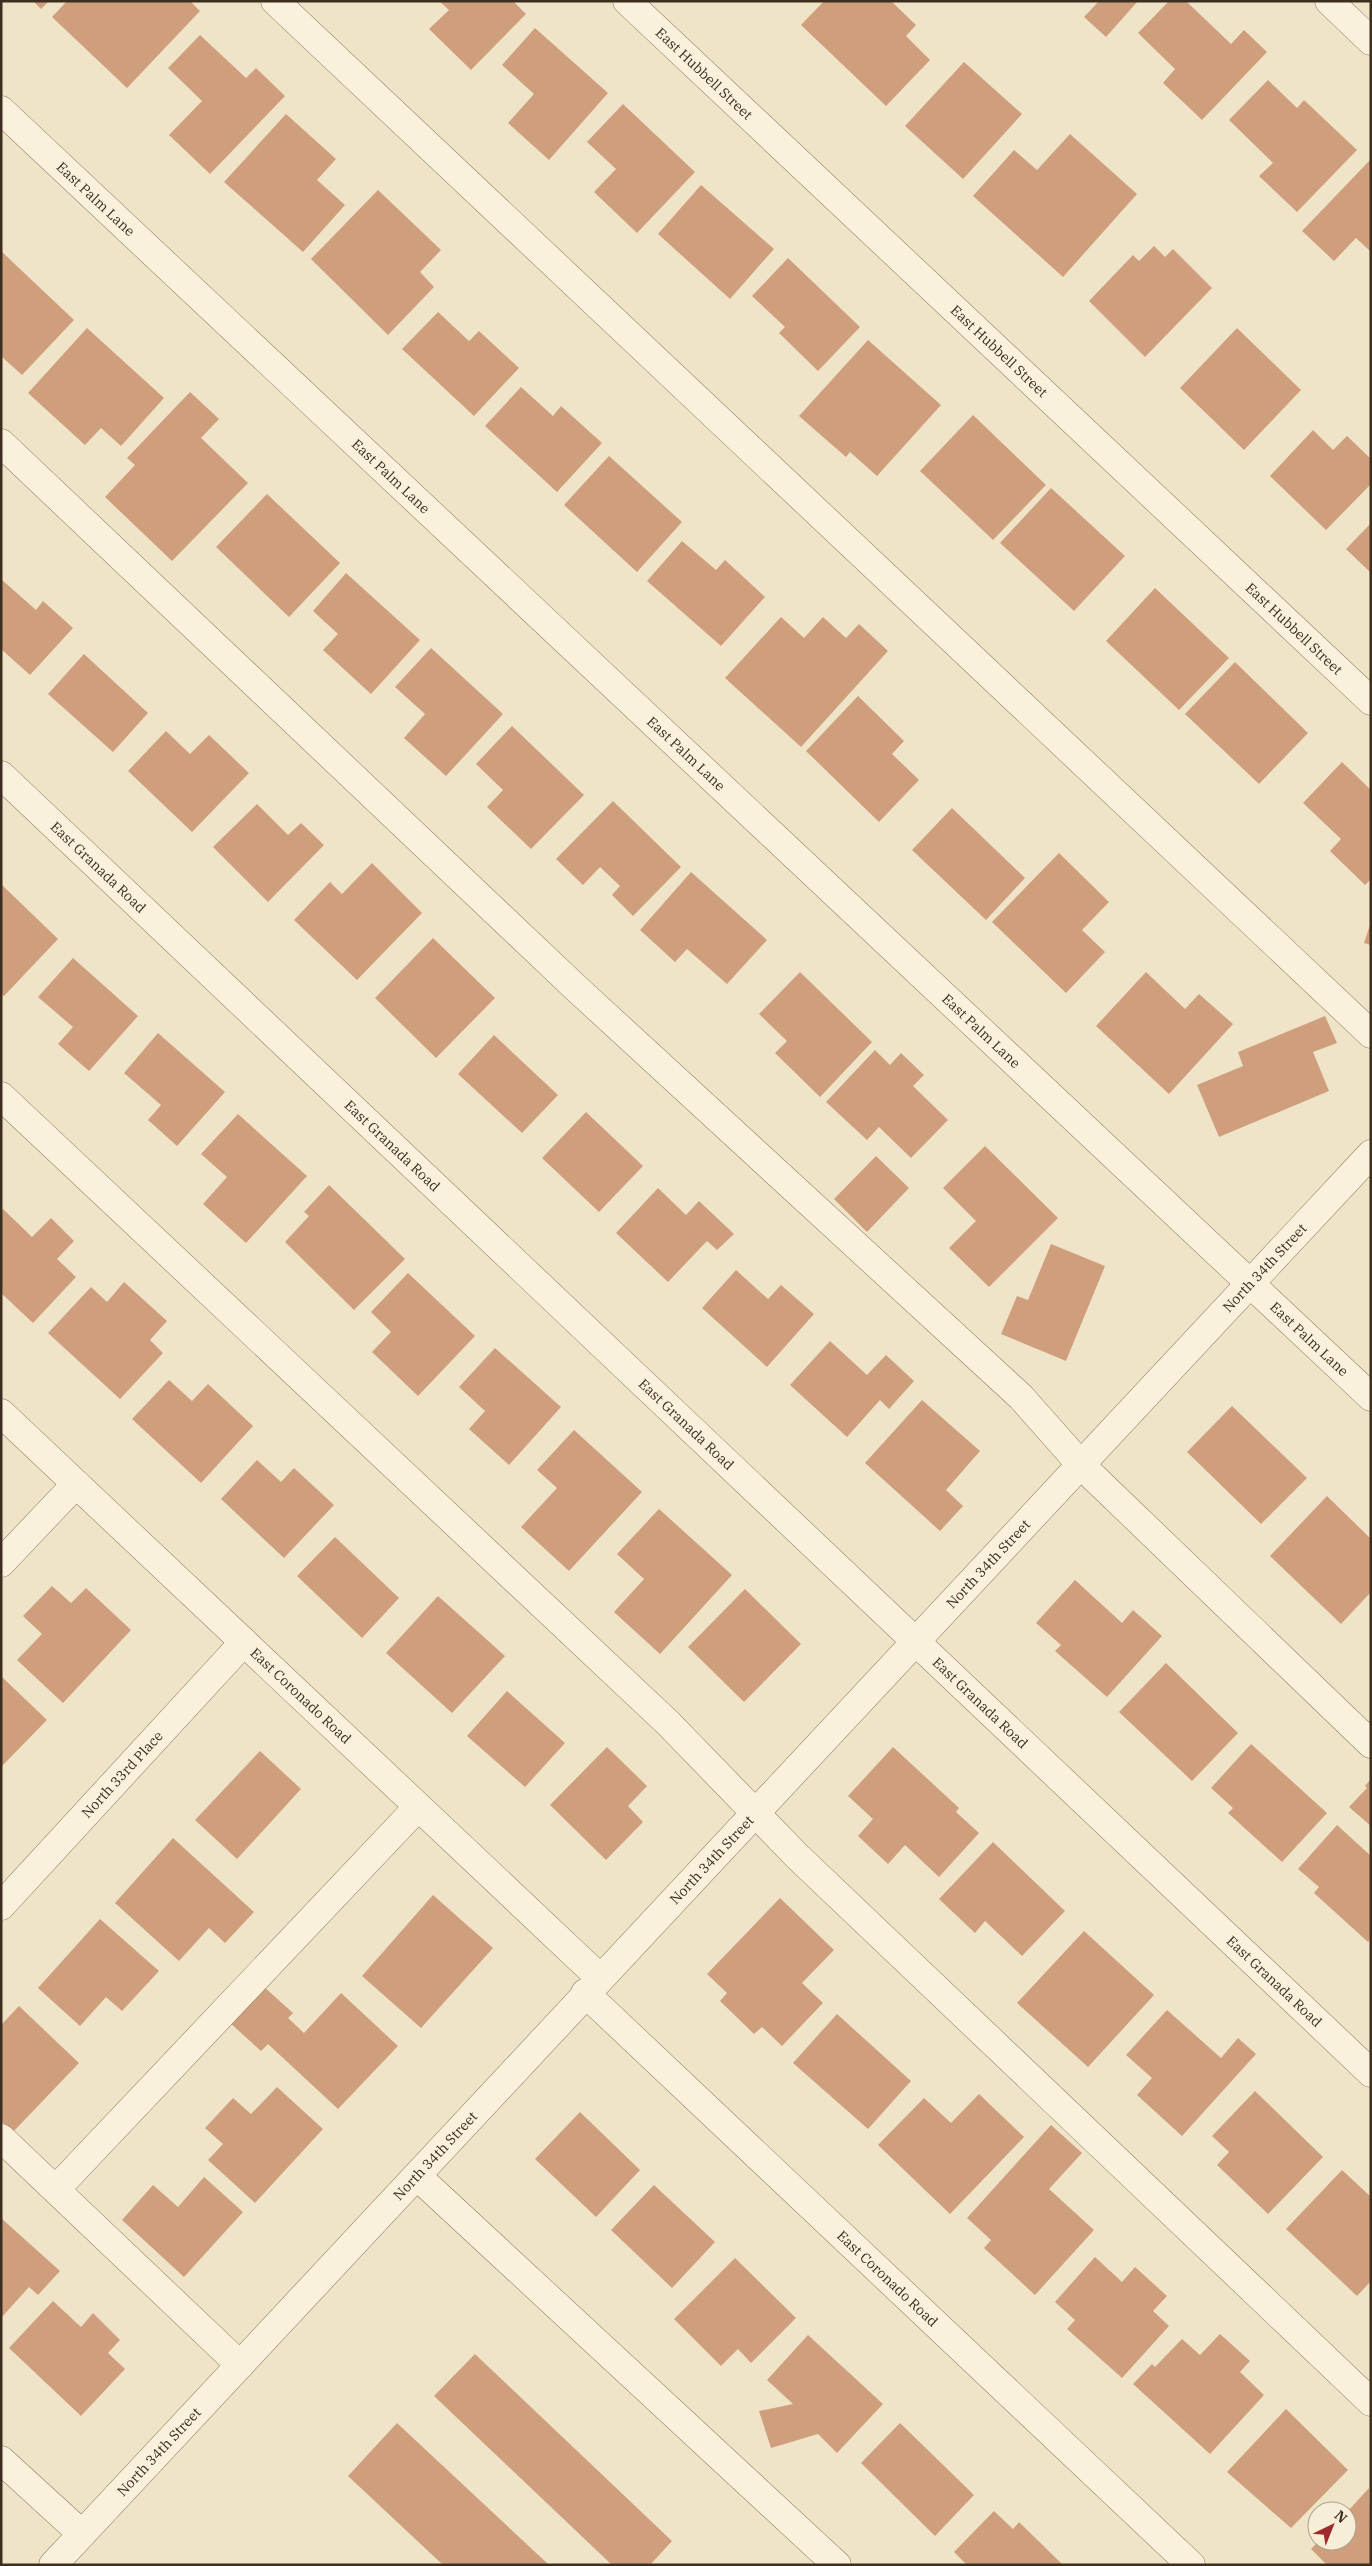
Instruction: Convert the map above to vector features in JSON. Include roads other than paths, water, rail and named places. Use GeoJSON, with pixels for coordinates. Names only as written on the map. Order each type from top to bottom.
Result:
{"type":"FeatureCollection","features":[{"type":"Feature","properties":{"kind":"street"},"geometry":{"type":"LineString","coordinates":[[275,1],[1371,1034]]}},
{"type":"Feature","properties":{"kind":"street","name":"East Hubbell Street"},"geometry":{"type":"LineString","coordinates":[[627,1],[1371,701]]}},
{"type":"Feature","properties":{"kind":"street"},"geometry":{"type":"LineString","coordinates":[[1329,1],[1371,41]]}},
{"type":"Feature","properties":{"kind":"street","name":"East Palm Lane"},"geometry":{"type":"LineString","coordinates":[[1,110],[1371,1397]]}},
{"type":"Feature","properties":{"kind":"street"},"geometry":{"type":"LineString","coordinates":[[1,442],[576,988],[1021,1397],[1082,1466],[1371,1744]]}},
{"type":"Feature","properties":{"kind":"street","name":"East Granada Road"},"geometry":{"type":"LineString","coordinates":[[1,775],[1371,2073]]}},
{"type":"Feature","properties":{"kind":"street"},"geometry":{"type":"LineString","coordinates":[[1,1096],[668,1723],[755,1814],[1122,2167],[1371,2402]]}},
{"type":"Feature","properties":{"kind":"street","name":"North 34th Street"},"geometry":{"type":"LineString","coordinates":[[53,2565],[593,1986],[1082,1466],[1371,1154]]}},
{"type":"Feature","properties":{"kind":"street","name":"East Coronado Road"},"geometry":{"type":"LineString","coordinates":[[1,1413],[418,1807],[593,1986],[1191,2565]]}},
{"type":"Feature","properties":{"kind":"street"},"geometry":{"type":"LineString","coordinates":[[1,1562],[76,1484]]}},
{"type":"Feature","properties":{"kind":"street","name":"North 33rd Place"},"geometry":{"type":"LineString","coordinates":[[1,1906],[244,1642]]}},
{"type":"Feature","properties":{"kind":"street"},"geometry":{"type":"LineString","coordinates":[[57,2188],[418,1807]]}},
{"type":"Feature","properties":{"kind":"street"},"geometry":{"type":"LineString","coordinates":[[1,2138],[57,2188],[240,2365]]}},
{"type":"Feature","properties":{"kind":"street"},"geometry":{"type":"LineString","coordinates":[[417,2176],[837,2565]]}},
{"type":"Feature","properties":{"kind":"street"},"geometry":{"type":"LineString","coordinates":[[1,2460],[82,2534]]}}]}
